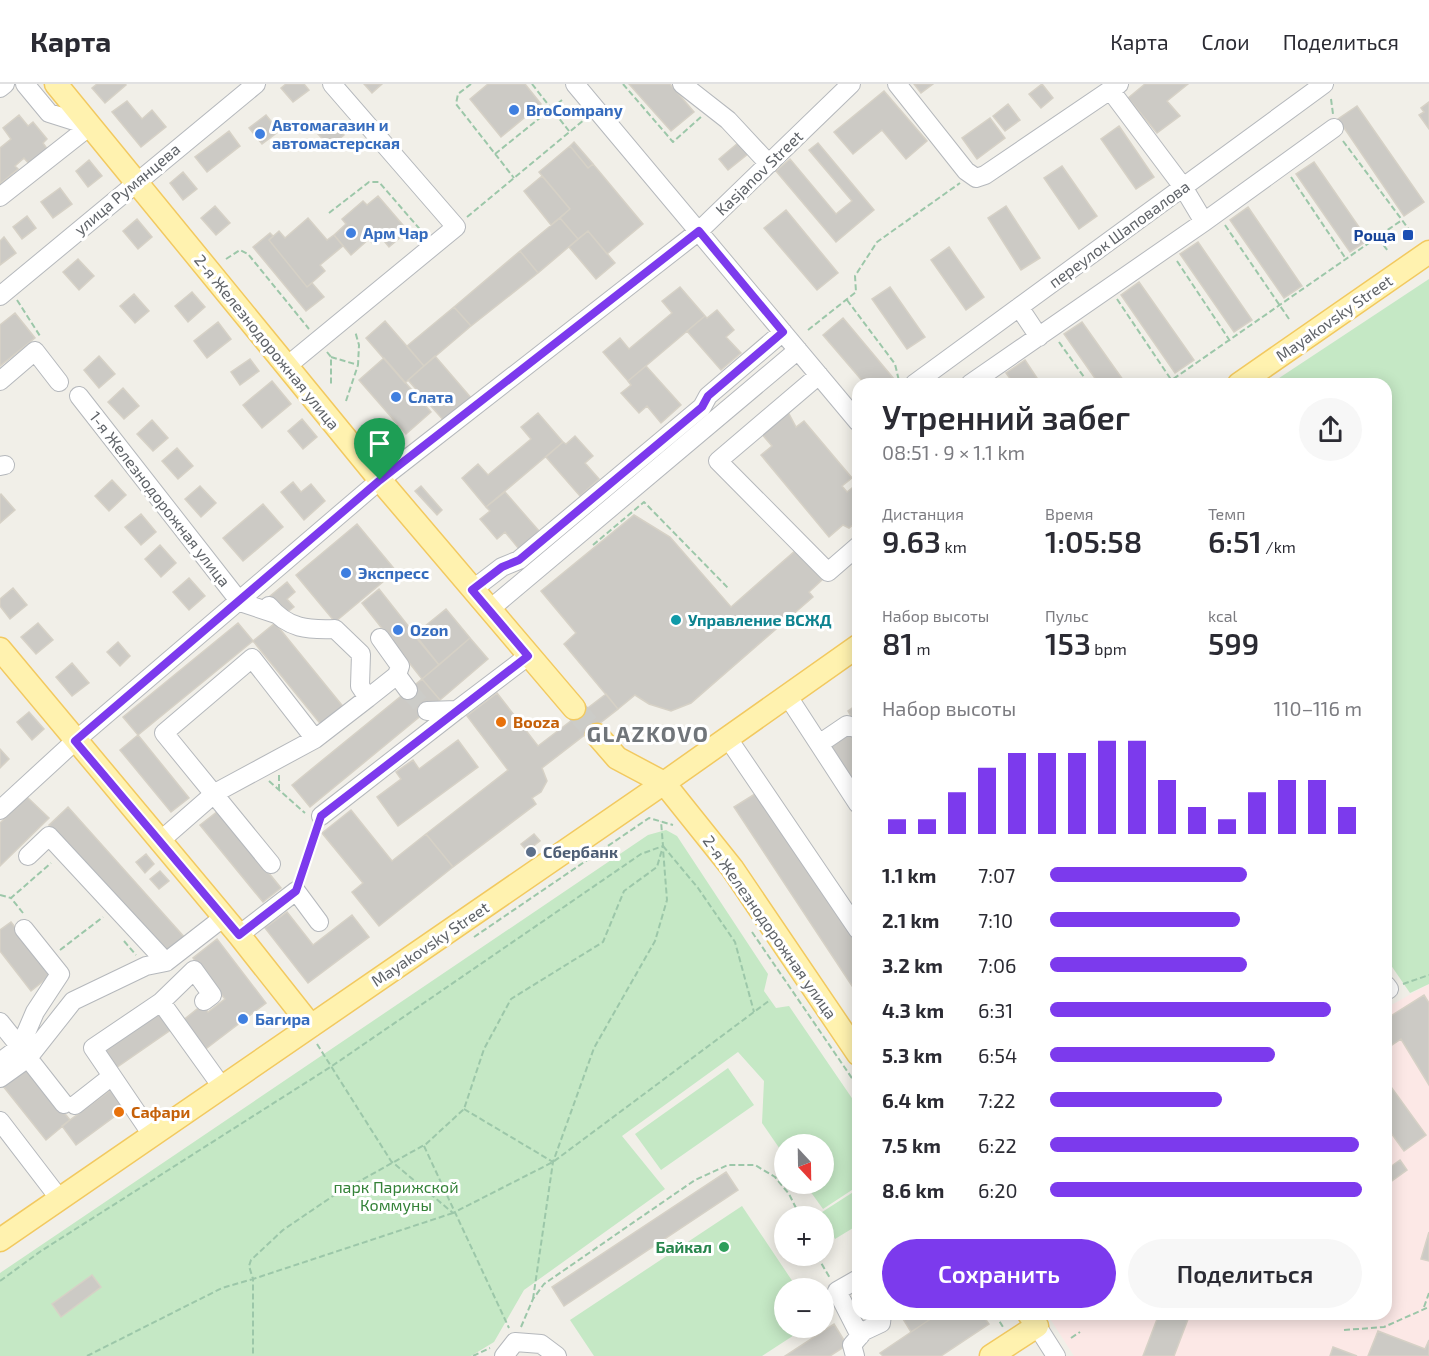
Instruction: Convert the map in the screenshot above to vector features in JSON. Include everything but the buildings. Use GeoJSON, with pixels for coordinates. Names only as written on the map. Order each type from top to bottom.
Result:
{"type":"FeatureCollection","features":[{"type":"Feature","properties":{"kind":"main road","name":"2-я Железнодорожная улица"},"geometry":{"type":"LineString","coordinates":[[56,84],[380,480],[574,708]]}},
{"type":"Feature","properties":{"kind":"main road","name":"Mayakovsky Street"},"geometry":{"type":"LineString","coordinates":[[1248,378],[1429,252]]}},
{"type":"Feature","properties":{"kind":"main road"},"geometry":{"type":"LineString","coordinates":[[0,649],[239,935],[314,1035]]}},
{"type":"Feature","properties":{"kind":"main road","name":"Mayakovsky Street"},"geometry":{"type":"LineString","coordinates":[[0,1240],[222,1087],[314,1035],[728,736],[852,650]]}},
{"type":"Feature","properties":{"kind":"main road","name":"2-я Железнодорожная улица"},"geometry":{"type":"LineString","coordinates":[[597,735],[617,758],[664,783],[732,868],[852,1045]]}},
{"type":"Feature","properties":{"kind":"main road"},"geometry":{"type":"LineString","coordinates":[[991,1356],[1033,1320]]}},
{"type":"Feature","properties":{"kind":"street"},"geometry":{"type":"LineString","coordinates":[[0,88],[5,84]]}},
{"type":"Feature","properties":{"kind":"street"},"geometry":{"type":"LineString","coordinates":[[26,84],[49,113],[90,126]]}},
{"type":"Feature","properties":{"kind":"street","name":"улица Румянцева"},"geometry":{"type":"LineString","coordinates":[[3,288],[256,84]]}},
{"type":"Feature","properties":{"kind":"street"},"geometry":{"type":"LineString","coordinates":[[287,366],[456,227],[332,84]]}},
{"type":"Feature","properties":{"kind":"street"},"geometry":{"type":"LineString","coordinates":[[574,84],[852,415]]}},
{"type":"Feature","properties":{"kind":"street"},"geometry":{"type":"LineString","coordinates":[[682,84],[728,120],[769,164]]}},
{"type":"Feature","properties":{"kind":"street","name":"Kasjanov Street"},"geometry":{"type":"LineString","coordinates":[[0,810],[75,741],[380,480],[699,231],[851,84]]}},
{"type":"Feature","properties":{"kind":"street"},"geometry":{"type":"LineString","coordinates":[[897,84],[978,175],[1115,87],[1183,188],[1211,218]]}},
{"type":"Feature","properties":{"kind":"street","name":"переулок Шаповалова"},"geometry":{"type":"LineString","coordinates":[[922,378],[1183,188],[1327,89]]}},
{"type":"Feature","properties":{"kind":"street"},"geometry":{"type":"LineString","coordinates":[[0,197],[90,126]]}},
{"type":"Feature","properties":{"kind":"street"},"geometry":{"type":"LineString","coordinates":[[979,378],[1211,218],[1334,128]]}},
{"type":"Feature","properties":{"kind":"street"},"geometry":{"type":"LineString","coordinates":[[1019,307],[1045,333]]}},
{"type":"Feature","properties":{"kind":"street"},"geometry":{"type":"LineString","coordinates":[[472,590],[502,567],[519,560],[702,407],[708,396],[783,332]]}},
{"type":"Feature","properties":{"kind":"street"},"geometry":{"type":"LineString","coordinates":[[489,610],[798,350]]}},
{"type":"Feature","properties":{"kind":"street"},"geometry":{"type":"LineString","coordinates":[[0,381],[35,351],[59,382]]}},
{"type":"Feature","properties":{"kind":"street"},"geometry":{"type":"LineString","coordinates":[[819,375],[718,461],[828,572],[852,551]]}},
{"type":"Feature","properties":{"kind":"street","name":"1-я Железнодорожная улица"},"geometry":{"type":"LineString","coordinates":[[80,396],[240,602]]}},
{"type":"Feature","properties":{"kind":"street"},"geometry":{"type":"LineString","coordinates":[[255,588],[276,614]]}},
{"type":"Feature","properties":{"kind":"street"},"geometry":{"type":"LineString","coordinates":[[240,602],[276,614],[304,630],[335,629],[361,654],[360,686],[368,698]]}},
{"type":"Feature","properties":{"kind":"street"},"geometry":{"type":"LineString","coordinates":[[160,841],[214,793],[315,739],[368,698],[403,683],[400,666],[380,638]]}},
{"type":"Feature","properties":{"kind":"street"},"geometry":{"type":"LineString","coordinates":[[321,816],[528,656]]}},
{"type":"Feature","properties":{"kind":"street"},"geometry":{"type":"LineString","coordinates":[[271,864],[164,733],[252,658],[315,739]]}},
{"type":"Feature","properties":{"kind":"street"},"geometry":{"type":"LineString","coordinates":[[787,695],[852,795]]}},
{"type":"Feature","properties":{"kind":"street"},"geometry":{"type":"LineString","coordinates":[[427,711],[457,710]]}},
{"type":"Feature","properties":{"kind":"street"},"geometry":{"type":"LineString","coordinates":[[819,744],[847,725],[852,727]]}},
{"type":"Feature","properties":{"kind":"street"},"geometry":{"type":"LineString","coordinates":[[728,736],[852,921]]}},
{"type":"Feature","properties":{"kind":"street"},"geometry":{"type":"LineString","coordinates":[[28,856],[49,836],[166,962]]}},
{"type":"Feature","properties":{"kind":"street"},"geometry":{"type":"LineString","coordinates":[[239,935],[296,891],[319,922]]}},
{"type":"Feature","properties":{"kind":"street"},"geometry":{"type":"LineString","coordinates":[[0,1078],[73,1001],[146,966],[166,962],[224,917]]}},
{"type":"Feature","properties":{"kind":"street"},"geometry":{"type":"LineString","coordinates":[[24,1052],[35,1012],[60,974],[25,923]]}},
{"type":"Feature","properties":{"kind":"street"},"geometry":{"type":"LineString","coordinates":[[152,1135],[93,1048],[160,1002],[194,970],[212,995],[204,1001]]}},
{"type":"Feature","properties":{"kind":"street"},"geometry":{"type":"LineString","coordinates":[[160,1002],[222,1087]]}},
{"type":"Feature","properties":{"kind":"street"},"geometry":{"type":"LineString","coordinates":[[0,1022],[69,1105],[112,1076]]}},
{"type":"Feature","properties":{"kind":"street"},"geometry":{"type":"LineString","coordinates":[[0,1062],[24,1052]]}},
{"type":"Feature","properties":{"kind":"street"},"geometry":{"type":"LineString","coordinates":[[0,1121],[59,1198]]}},
{"type":"Feature","properties":{"kind":"street"},"geometry":{"type":"LineString","coordinates":[[852,1282],[837,1291],[860,1336]]}},
{"type":"Feature","properties":{"kind":"street"},"geometry":{"type":"LineString","coordinates":[[855,1356],[852,1345],[860,1336],[880,1323],[881,1320]]}},
{"type":"Feature","properties":{"kind":"street"},"geometry":{"type":"LineString","coordinates":[[1033,1320],[1056,1356]]}},
{"type":"Feature","properties":{"kind":"street"},"geometry":{"type":"LineString","coordinates":[[510,1349],[541,1344],[558,1356]]}},
{"type":"Feature","properties":{"kind":"path"},"geometry":{"type":"LineString","coordinates":[[471,84],[458,94],[456,104],[514,178]]}},
{"type":"Feature","properties":{"kind":"path"},"geometry":{"type":"LineString","coordinates":[[532,84],[569,132]]}},
{"type":"Feature","properties":{"kind":"path"},"geometry":{"type":"LineString","coordinates":[[623,84],[673,142],[711,108]]}},
{"type":"Feature","properties":{"kind":"path"},"geometry":{"type":"LineString","coordinates":[[1327,89],[1334,128],[1413,234]]}},
{"type":"Feature","properties":{"kind":"path"},"geometry":{"type":"LineString","coordinates":[[495,154],[562,100]]}},
{"type":"Feature","properties":{"kind":"path"},"geometry":{"type":"LineString","coordinates":[[456,227],[596,109]]}},
{"type":"Feature","properties":{"kind":"path"},"geometry":{"type":"LineString","coordinates":[[1283,165],[1346,259]]}},
{"type":"Feature","properties":{"kind":"path"},"geometry":{"type":"LineString","coordinates":[[808,330],[856,292],[855,276],[877,242],[978,175]]}},
{"type":"Feature","properties":{"kind":"path"},"geometry":{"type":"LineString","coordinates":[[329,213],[369,183],[379,182],[434,245]]}},
{"type":"Feature","properties":{"kind":"path"},"geometry":{"type":"LineString","coordinates":[[1211,218],[1289,319]]}},
{"type":"Feature","properties":{"kind":"path"},"geometry":{"type":"LineString","coordinates":[[1175,378],[1402,220]]}},
{"type":"Feature","properties":{"kind":"path"},"geometry":{"type":"LineString","coordinates":[[1378,238],[1388,252]]}},
{"type":"Feature","properties":{"kind":"path"},"geometry":{"type":"LineString","coordinates":[[1167,248],[1230,341]]}},
{"type":"Feature","properties":{"kind":"path"},"geometry":{"type":"LineString","coordinates":[[225,259],[240,249],[248,254],[331,357],[332,384]]}},
{"type":"Feature","properties":{"kind":"path"},"geometry":{"type":"LineString","coordinates":[[1110,288],[1169,378]]}},
{"type":"Feature","properties":{"kind":"path"},"geometry":{"type":"LineString","coordinates":[[847,300],[895,364],[898,378]]}},
{"type":"Feature","properties":{"kind":"path"},"geometry":{"type":"LineString","coordinates":[[346,401],[358,365],[359,345],[354,328]]}},
{"type":"Feature","properties":{"kind":"path"},"geometry":{"type":"LineString","coordinates":[[1045,333],[1084,378]]}},
{"type":"Feature","properties":{"kind":"path"},"geometry":{"type":"LineString","coordinates":[[331,357],[358,365]]}},
{"type":"Feature","properties":{"kind":"path"},"geometry":{"type":"LineString","coordinates":[[592,545],[644,502],[729,589]]}},
{"type":"Feature","properties":{"kind":"path"},"geometry":{"type":"LineString","coordinates":[[256,770],[308,815],[321,816],[296,891]]}},
{"type":"Feature","properties":{"kind":"path"},"geometry":{"type":"LineString","coordinates":[[533,1299],[554,1162],[594,1048],[655,941],[668,900],[661,821]]}},
{"type":"Feature","properties":{"kind":"path"},"geometry":{"type":"LineString","coordinates":[[663,846],[698,888],[735,942],[754,1012]]}},
{"type":"Feature","properties":{"kind":"path"},"geometry":{"type":"LineString","coordinates":[[0,1281],[41,1251],[332,1066],[641,854],[663,846]]}},
{"type":"Feature","properties":{"kind":"path"},"geometry":{"type":"LineString","coordinates":[[253,1356],[253,1279],[249,1266],[251,1260],[283,1230],[333,1196],[391,1161],[424,1145],[464,1109],[484,1049],[511,999],[603,942],[624,891],[657,867],[663,846]]}},
{"type":"Feature","properties":{"kind":"path"},"geometry":{"type":"LineString","coordinates":[[11,898],[54,860]]}},
{"type":"Feature","properties":{"kind":"path"},"geometry":{"type":"LineString","coordinates":[[0,895],[11,898],[25,923]]}},
{"type":"Feature","properties":{"kind":"path"},"geometry":{"type":"LineString","coordinates":[[56,953],[103,917],[110,925]]}},
{"type":"Feature","properties":{"kind":"path"},"geometry":{"type":"LineString","coordinates":[[748,925],[852,1078]]}},
{"type":"Feature","properties":{"kind":"path"},"geometry":{"type":"LineString","coordinates":[[117,933],[146,966]]}},
{"type":"Feature","properties":{"kind":"path"},"geometry":{"type":"LineString","coordinates":[[1392,987],[1429,975]]}},
{"type":"Feature","properties":{"kind":"path"},"geometry":{"type":"LineString","coordinates":[[87,1356],[222,1288],[453,1213],[554,1162],[770,1000]]}},
{"type":"Feature","properties":{"kind":"path"},"geometry":{"type":"LineString","coordinates":[[314,1035],[391,1161],[453,1213]]}},
{"type":"Feature","properties":{"kind":"path"},"geometry":{"type":"LineString","coordinates":[[464,1109],[554,1162]]}},
{"type":"Feature","properties":{"kind":"path"},"geometry":{"type":"LineString","coordinates":[[424,1145],[510,1349]]}},
{"type":"Feature","properties":{"kind":"path"},"geometry":{"type":"LineString","coordinates":[[510,1349],[533,1299],[544,1284],[695,1180],[728,1165],[754,1165],[775,1177],[789,1194],[795,1206]]}},
{"type":"Feature","properties":{"kind":"path"},"geometry":{"type":"LineString","coordinates":[[823,1266],[837,1291]]}},
{"type":"Feature","properties":{"kind":"path"},"geometry":{"type":"LineString","coordinates":[[1424,1307],[1429,1293]]}},
{"type":"Feature","properties":{"kind":"path"},"geometry":{"type":"LineString","coordinates":[[1344,1330],[1384,1327],[1424,1307],[1429,1307]]}},
{"type":"Feature","properties":{"kind":"path"},"geometry":{"type":"LineString","coordinates":[[1071,1338],[1080,1332]]}},
{"type":"Feature","properties":{"kind":"shaded area"},"geometry":{"type":"Polygon","coordinates":[[[1429,984],[1429,1356],[1074,1356],[1051,1320],[1392,1320],[1392,1005],[1429,984]]]}},
{"type":"Feature","properties":{"kind":"green space"},"geometry":{"type":"Polygon","coordinates":[[[1429,279],[1429,984],[1410,993],[1392,967],[1392,378],[1279,378],[1429,279]]]}},
{"type":"Feature","properties":{"kind":"green space","name":"парк Парижской Коммуны"},"geometry":{"type":"Polygon","coordinates":[[[666,830],[677,836],[768,974],[764,991],[776,1008],[789,1006],[852,1098],[852,1190],[828,1206],[821,1206],[812,1194],[834,1194],[834,1134],[774,1134],[774,1140],[762,1123],[764,1081],[738,1052],[622,1136],[665,1189],[524,1290],[494,1342],[471,1356],[0,1356],[0,1273],[648,835],[666,830]]]}},
{"type":"Feature","properties":{"kind":"green space"},"geometry":{"type":"Polygon","coordinates":[[[728,1068],[754,1105],[661,1170],[635,1134],[728,1068]]]}},
{"type":"Feature","properties":{"kind":"green space"},"geometry":{"type":"Polygon","coordinates":[[[852,1193],[852,1229],[835,1239],[834,1206],[831,1206],[852,1193]]]}},
{"type":"Feature","properties":{"kind":"green space","name":"Байкал"},"geometry":{"type":"Polygon","coordinates":[[[742,1206],[774,1254],[774,1266],[782,1266],[790,1278],[774,1278],[774,1338],[790,1338],[762,1356],[594,1356],[570,1320],[742,1206]]]}},
{"type":"Feature","properties":{"kind":"tunnel"},"geometry":{"type":"LineString","coordinates":[[408,690],[427,711]]}},
{"type":"Feature","properties":{"kind":"tunnel"},"geometry":{"type":"LineString","coordinates":[[574,708],[597,735]]}},
{"type":"Feature","properties":{"kind":"place","name":"BroCompany"},"geometry":{"type":"Point","coordinates":[514,110]}},
{"type":"Feature","properties":{"kind":"place","name":"Автомагазин и автомастерская"},"geometry":{"type":"Point","coordinates":[260,134]}},
{"type":"Feature","properties":{"kind":"place","name":"Арм Чар"},"geometry":{"type":"Point","coordinates":[351,233]}},
{"type":"Feature","properties":{"kind":"place","name":"Роща"},"geometry":{"type":"Point","coordinates":[1408,235]}},
{"type":"Feature","properties":{"kind":"place","name":"Слата"},"geometry":{"type":"Point","coordinates":[396,397]}},
{"type":"Feature","properties":{"kind":"place","name":"Экспресс"},"geometry":{"type":"Point","coordinates":[346,573]}},
{"type":"Feature","properties":{"kind":"place","name":"Управление ВСЖД"},"geometry":{"type":"Point","coordinates":[676,620]}},
{"type":"Feature","properties":{"kind":"place","name":"Ozon"},"geometry":{"type":"Point","coordinates":[398,630]}},
{"type":"Feature","properties":{"kind":"place","name":"Booza"},"geometry":{"type":"Point","coordinates":[501,722]}},
{"type":"Feature","properties":{"kind":"place","name":"Сбербанк"},"geometry":{"type":"Point","coordinates":[531,852]}},
{"type":"Feature","properties":{"kind":"place","name":"Багира"},"geometry":{"type":"Point","coordinates":[243,1019]}},
{"type":"Feature","properties":{"kind":"place","name":"Сафари"},"geometry":{"type":"Point","coordinates":[119,1112]}},
{"type":"Feature","properties":{"kind":"place","name":"Байкал"},"geometry":{"type":"Point","coordinates":[724,1247]}},
{"type":"Feature","properties":{"kind":"district","name":"GLAZKOVO"},"geometry":{"type":"Point","coordinates":[648,734]}},
{"type":"Feature","properties":{"kind":"route"},"geometry":{"type":"LineString","coordinates":[[699,231],[783,332],[708,396],[702,407],[519,560],[502,567],[472,590],[528,656],[321,816],[296,891],[239,935],[75,741],[380,480],[699,231]]}}]}
